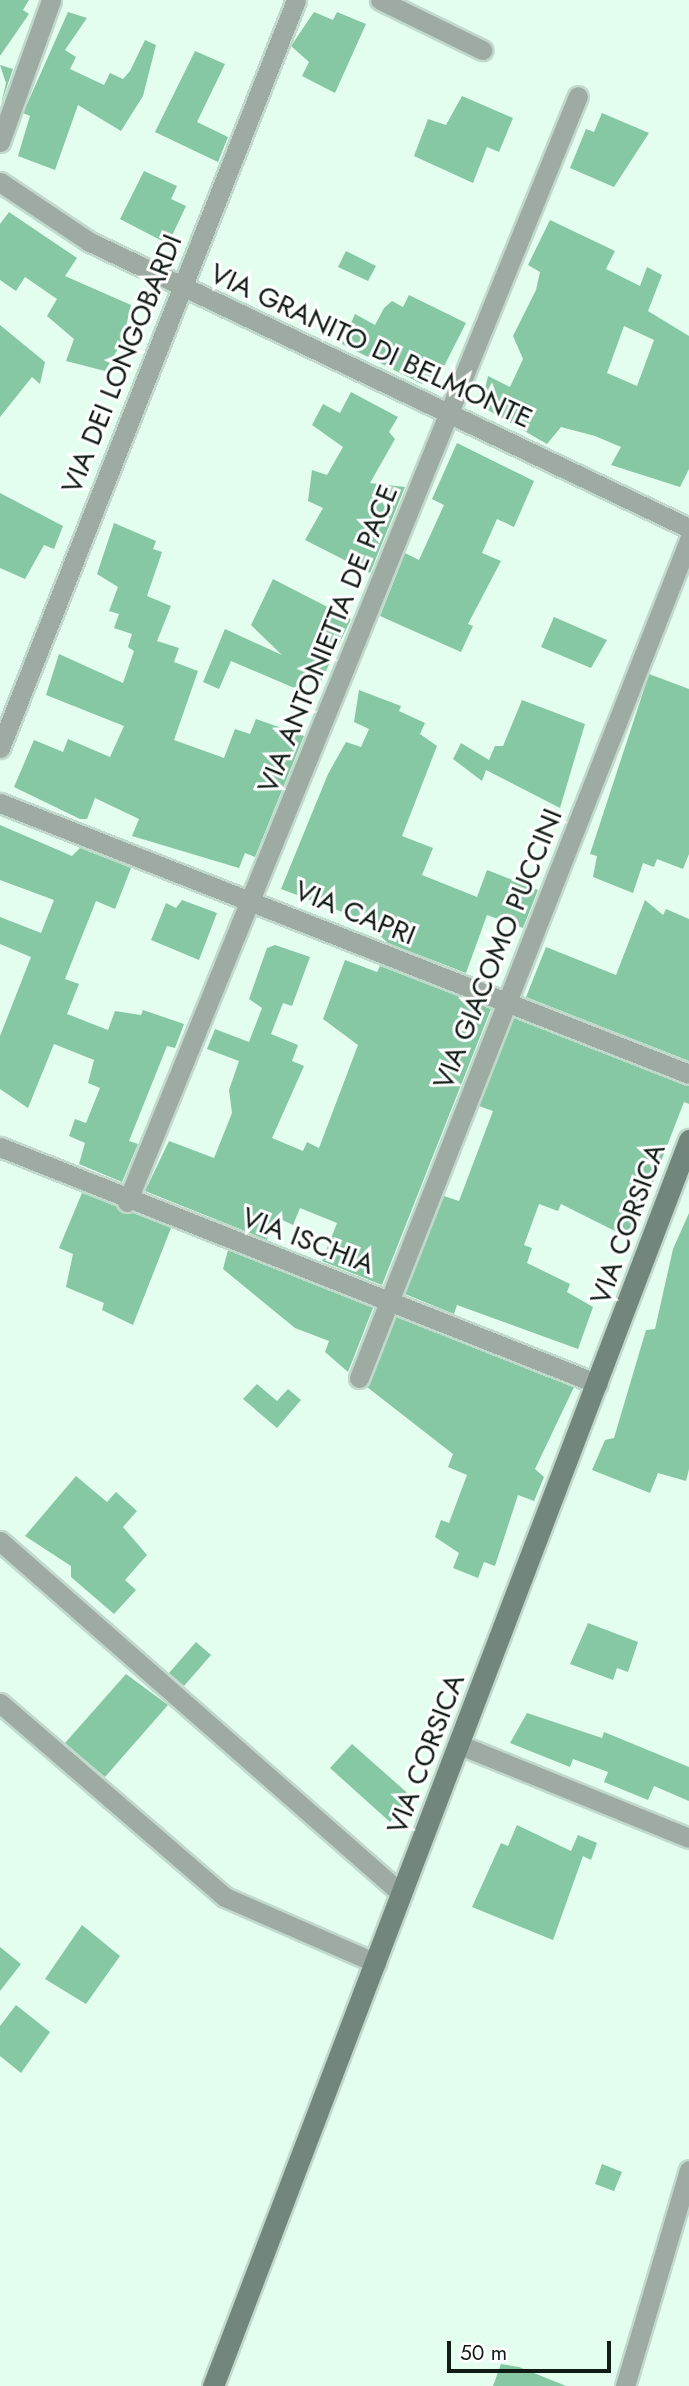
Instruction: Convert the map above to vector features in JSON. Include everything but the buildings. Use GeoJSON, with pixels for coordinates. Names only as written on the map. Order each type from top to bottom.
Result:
{"type":"FeatureCollection","features":[{"type":"Feature","properties":{"kind":"main road","name":"VIA CORSICA"},"geometry":{"type":"LineString","coordinates":[[213,2386],[689,1140]]}},
{"type":"Feature","properties":{"kind":"street"},"geometry":{"type":"LineString","coordinates":[[0,142],[51,0]]}},
{"type":"Feature","properties":{"kind":"street","name":"VIA DEI LONGOBARDI"},"geometry":{"type":"LineString","coordinates":[[0,748],[296,0]]}},
{"type":"Feature","properties":{"kind":"street"},"geometry":{"type":"LineString","coordinates":[[380,0],[482,50]]}},
{"type":"Feature","properties":{"kind":"street","name":"VIA ANTONIETTA DE PACE"},"geometry":{"type":"LineString","coordinates":[[127,1202],[253,902],[449,411],[579,96]]}},
{"type":"Feature","properties":{"kind":"street","name":"VIA GRANITO DI BELMONTE"},"geometry":{"type":"LineString","coordinates":[[0,182],[88,241],[182,288],[449,411],[689,528]]}},
{"type":"Feature","properties":{"kind":"street","name":"VIA GIACOMO PUCCINI"},"geometry":{"type":"LineString","coordinates":[[359,1378],[385,1301],[508,1003],[689,540]]}},
{"type":"Feature","properties":{"kind":"street","name":"VIA CAPRI"},"geometry":{"type":"LineString","coordinates":[[0,803],[689,1074]]}},
{"type":"Feature","properties":{"kind":"street","name":"VIA ISCHIA"},"geometry":{"type":"LineString","coordinates":[[0,1147],[127,1202],[598,1384]]}},
{"type":"Feature","properties":{"kind":"street"},"geometry":{"type":"LineString","coordinates":[[0,1541],[402,1894]]}},
{"type":"Feature","properties":{"kind":"street"},"geometry":{"type":"LineString","coordinates":[[0,1703],[225,1898],[376,1963]]}},
{"type":"Feature","properties":{"kind":"street"},"geometry":{"type":"LineString","coordinates":[[460,1745],[689,1838]]}},
{"type":"Feature","properties":{"kind":"street"},"geometry":{"type":"LineString","coordinates":[[625,2386],[689,2170]]}}]}
